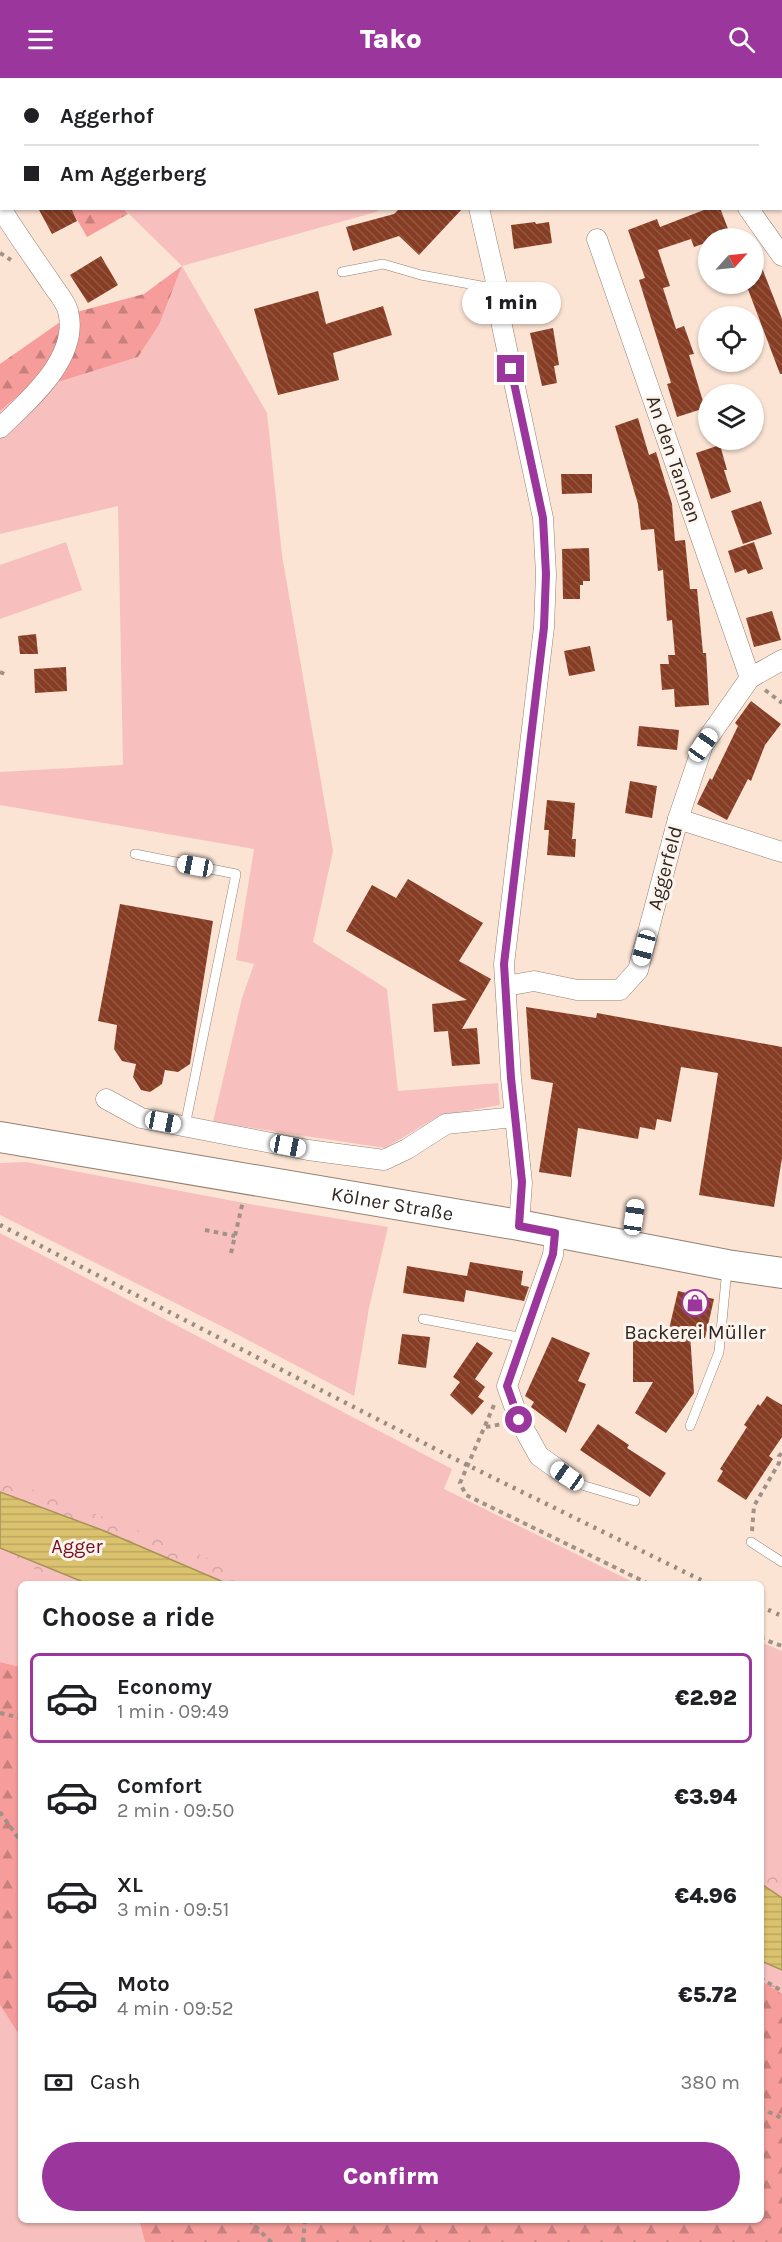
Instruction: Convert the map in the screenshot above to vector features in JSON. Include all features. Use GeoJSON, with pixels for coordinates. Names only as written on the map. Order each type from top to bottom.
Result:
{"type":"FeatureCollection","features":[{"type":"Feature","properties":{"kind":"main road","name":"Kölner Straße"},"geometry":{"type":"LineString","coordinates":[[0,1137],[782,1273]]}},
{"type":"Feature","properties":{"kind":"street"},"geometry":{"type":"LineString","coordinates":[[0,428],[30,400],[51,375],[69,335],[68,310],[2,210]]}},
{"type":"Feature","properties":{"kind":"street"},"geometry":{"type":"LineString","coordinates":[[479,210],[497,286],[502,326],[543,518],[546,574],[544,627],[504,964],[511,1078],[522,1182],[519,1226]]}},
{"type":"Feature","properties":{"kind":"street"},"geometry":{"type":"LineString","coordinates":[[749,210],[782,256]]}},
{"type":"Feature","properties":{"kind":"street","name":"An den Tannen"},"geometry":{"type":"LineString","coordinates":[[597,239],[750,678]]}},
{"type":"Feature","properties":{"kind":"street","name":"Aggerfeld"},"geometry":{"type":"LineString","coordinates":[[506,986],[534,981],[578,990],[620,990],[638,970],[678,819],[703,745],[750,678],[782,660]]}},
{"type":"Feature","properties":{"kind":"street"},"geometry":{"type":"LineString","coordinates":[[678,819],[782,852]]}},
{"type":"Feature","properties":{"kind":"street"},"geometry":{"type":"LineString","coordinates":[[106,1098],[141,1118],[308,1150],[384,1160],[407,1149],[446,1124],[515,1117]]}},
{"type":"Feature","properties":{"kind":"street"},"geometry":{"type":"LineString","coordinates":[[555,1233],[553,1254],[507,1386],[519,1420],[539,1456],[567,1476]]}},
{"type":"Feature","properties":{"kind":"lane"},"geometry":{"type":"LineString","coordinates":[[342,272],[383,264],[421,275],[481,286],[497,286]]}},
{"type":"Feature","properties":{"kind":"lane"},"geometry":{"type":"LineString","coordinates":[[135,854],[236,874],[185,1126]]}},
{"type":"Feature","properties":{"kind":"lane"},"geometry":{"type":"LineString","coordinates":[[630,1247],[636,1204]]}},
{"type":"Feature","properties":{"kind":"lane"},"geometry":{"type":"LineString","coordinates":[[690,1426],[719,1352],[727,1265]]}},
{"type":"Feature","properties":{"kind":"lane"},"geometry":{"type":"LineString","coordinates":[[423,1319],[524,1338]]}},
{"type":"Feature","properties":{"kind":"lane"},"geometry":{"type":"LineString","coordinates":[[567,1476],[585,1486],[634,1501]]}},
{"type":"Feature","properties":{"kind":"lane"},"geometry":{"type":"LineString","coordinates":[[751,1542],[782,1562]]}},
{"type":"Feature","properties":{"kind":"path"},"geometry":{"type":"LineString","coordinates":[[0,672],[7,675]]}},
{"type":"Feature","properties":{"kind":"path"},"geometry":{"type":"LineString","coordinates":[[231,1253],[248,1180]]}},
{"type":"Feature","properties":{"kind":"path"},"geometry":{"type":"LineString","coordinates":[[205,1230],[235,1236]]}},
{"type":"Feature","properties":{"kind":"path"},"geometry":{"type":"LineString","coordinates":[[485,1427],[460,1483],[466,1495],[643,1581]]}},
{"type":"Feature","properties":{"kind":"path"},"geometry":{"type":"LineString","coordinates":[[751,1542],[754,1506],[779,1463],[779,1456],[782,1453]]}},
{"type":"Feature","properties":{"kind":"path"},"geometry":{"type":"LineString","coordinates":[[764,1639],[782,1646]]}},
{"type":"Feature","properties":{"kind":"path"},"geometry":{"type":"LineString","coordinates":[[0,1713],[18,1717]]}},
{"type":"Feature","properties":{"kind":"path"},"geometry":{"type":"LineString","coordinates":[[0,1812],[18,1838]]}},
{"type":"Feature","properties":{"kind":"path"},"geometry":{"type":"LineString","coordinates":[[764,1980],[782,1991]]}},
{"type":"Feature","properties":{"kind":"path"},"geometry":{"type":"LineString","coordinates":[[764,2110],[782,2118]]}},
{"type":"Feature","properties":{"kind":"path"},"geometry":{"type":"LineString","coordinates":[[252,2223],[271,2242]]}},
{"type":"Feature","properties":{"kind":"path"},"geometry":{"type":"LineString","coordinates":[[303,2242],[305,2223]]}},
{"type":"Feature","properties":{"kind":"green space"},"geometry":{"type":"Polygon","coordinates":[[[72,210],[125,210],[128,214],[87,237],[72,210]]]}},
{"type":"Feature","properties":{"kind":"green space"},"geometry":{"type":"Polygon","coordinates":[[[125,210],[379,210],[376,212],[182,266],[125,210]]]}},
{"type":"Feature","properties":{"kind":"green space"},"geometry":{"type":"Polygon","coordinates":[[[182,266],[267,413],[282,555],[333,851],[313,942],[387,989],[398,1091],[498,1083],[500,1105],[439,1116],[385,1148],[213,1122],[242,998],[254,964],[236,960],[254,849],[0,805],[0,772],[123,765],[118,506],[0,534],[0,411],[20,394],[138,357],[159,325],[182,266]]]}},
{"type":"Feature","properties":{"kind":"green space"},"geometry":{"type":"Polygon","coordinates":[[[182,266],[159,325],[138,357],[20,394],[0,411],[0,364],[73,313],[144,294],[182,266]]]}},
{"type":"Feature","properties":{"kind":"green space"},"geometry":{"type":"Polygon","coordinates":[[[66,542],[82,590],[0,619],[0,565],[66,542]]]}},
{"type":"Feature","properties":{"kind":"green space"},"geometry":{"type":"Polygon","coordinates":[[[26,1162],[255,1205],[388,1227],[369,1308],[354,1396],[225,1328],[0,1215],[0,1163],[26,1162]]]}},
{"type":"Feature","properties":{"kind":"green space"},"geometry":{"type":"Polygon","coordinates":[[[0,1233],[452,1469],[444,1489],[631,1581],[221,1581],[0,1492],[0,1233]]]}},
{"type":"Feature","properties":{"kind":"green space","name":"Agger"},"geometry":{"type":"Polygon","coordinates":[[[0,1477],[201,1555],[255,1581],[62,1581],[0,1554],[0,1477]]]}},
{"type":"Feature","properties":{"kind":"green space"},"geometry":{"type":"Polygon","coordinates":[[[0,1548],[81,1581],[18,1581],[18,1666],[0,1662],[0,1548]]]}},
{"type":"Feature","properties":{"kind":"green space"},"geometry":{"type":"Polygon","coordinates":[[[764,1643],[782,1651],[782,1898],[764,1885],[764,1643]]]}},
{"type":"Feature","properties":{"kind":"green space"},"geometry":{"type":"Polygon","coordinates":[[[0,1662],[18,1666],[18,2033],[0,2005],[0,1662]]]}},
{"type":"Feature","properties":{"kind":"green space"},"geometry":{"type":"Polygon","coordinates":[[[764,1868],[782,1882],[782,1994],[764,1983],[764,1868]]]}},
{"type":"Feature","properties":{"kind":"green space"},"geometry":{"type":"Polygon","coordinates":[[[764,1962],[782,1970],[782,2242],[145,2242],[140,2223],[764,2223],[764,1962]]]}},
{"type":"Feature","properties":{"kind":"green space"},"geometry":{"type":"Polygon","coordinates":[[[0,2005],[18,2033],[18,2223],[140,2223],[145,2242],[0,2242],[0,2005]]]}},
{"type":"Feature","properties":{"kind":"shaded area","name":"Agger"},"geometry":{"type":"Polygon","coordinates":[[[0,1492],[102,1530],[221,1581],[81,1581],[0,1548],[0,1492]]]}},
{"type":"Feature","properties":{"kind":"shaded area"},"geometry":{"type":"Polygon","coordinates":[[[764,1886],[782,1898],[782,1970],[764,1962],[764,1886]]]}},
{"type":"Feature","properties":{"kind":"building"},"geometry":{"type":"Polygon","coordinates":[[[39,210],[72,210],[77,221],[52,234],[39,210]]]}},
{"type":"Feature","properties":{"kind":"building"},"geometry":{"type":"Polygon","coordinates":[[[398,210],[461,210],[419,255],[399,236],[353,251],[346,227],[394,214],[398,210]]]}},
{"type":"Feature","properties":{"kind":"building"},"geometry":{"type":"Polygon","coordinates":[[[704,210],[721,210],[728,228],[698,228],[698,246],[694,247],[691,239],[658,250],[670,286],[663,288],[676,329],[684,326],[694,354],[689,355],[698,385],[698,410],[677,417],[667,384],[671,383],[639,280],[645,278],[628,230],[657,219],[660,227],[704,210]]]}},
{"type":"Feature","properties":{"kind":"building"},"geometry":{"type":"Polygon","coordinates":[[[535,222],[536,224],[549,222],[552,243],[514,249],[511,225],[535,222]]]}},
{"type":"Feature","properties":{"kind":"building"},"geometry":{"type":"Polygon","coordinates":[[[101,256],[118,285],[88,303],[70,275],[101,256]]]}},
{"type":"Feature","properties":{"kind":"building"},"geometry":{"type":"Polygon","coordinates":[[[764,273],[782,319],[782,374],[780,374],[764,332],[764,306],[754,306],[750,294],[764,294],[764,273]]]}},
{"type":"Feature","properties":{"kind":"building"},"geometry":{"type":"Polygon","coordinates":[[[318,291],[326,324],[383,306],[392,335],[333,353],[339,380],[278,395],[254,309],[318,291]]]}},
{"type":"Feature","properties":{"kind":"building"},"geometry":{"type":"Polygon","coordinates":[[[553,328],[559,365],[554,366],[557,383],[542,386],[530,333],[553,328]]]}},
{"type":"Feature","properties":{"kind":"building"},"geometry":{"type":"Polygon","coordinates":[[[638,418],[649,455],[656,452],[672,504],[675,541],[685,540],[690,589],[697,589],[703,653],[706,653],[709,705],[675,707],[674,689],[662,690],[660,664],[669,664],[668,655],[675,655],[672,620],[667,621],[663,570],[658,571],[654,529],[641,530],[638,504],[615,426],[638,418]]]}},
{"type":"Feature","properties":{"kind":"building"},"geometry":{"type":"Polygon","coordinates":[[[705,450],[721,450],[727,470],[724,470],[731,492],[711,499],[696,453],[705,450]]]}},
{"type":"Feature","properties":{"kind":"building"},"geometry":{"type":"Polygon","coordinates":[[[561,474],[592,474],[592,493],[562,494],[561,474]]]}},
{"type":"Feature","properties":{"kind":"building"},"geometry":{"type":"Polygon","coordinates":[[[761,501],[772,534],[743,544],[731,511],[761,501]]]}},
{"type":"Feature","properties":{"kind":"building"},"geometry":{"type":"Polygon","coordinates":[[[754,542],[763,569],[748,574],[746,569],[735,573],[728,551],[754,542]]]}},
{"type":"Feature","properties":{"kind":"building"},"geometry":{"type":"Polygon","coordinates":[[[589,548],[590,581],[583,581],[583,585],[580,585],[580,599],[563,599],[562,549],[589,548]]]}},
{"type":"Feature","properties":{"kind":"building"},"geometry":{"type":"Polygon","coordinates":[[[772,611],[781,640],[754,647],[746,618],[772,611]]]}},
{"type":"Feature","properties":{"kind":"building"},"geometry":{"type":"Polygon","coordinates":[[[36,634],[38,654],[20,654],[18,636],[36,634]]]}},
{"type":"Feature","properties":{"kind":"building"},"geometry":{"type":"Polygon","coordinates":[[[590,646],[595,671],[569,676],[564,651],[590,646]]]}},
{"type":"Feature","properties":{"kind":"building"},"geometry":{"type":"Polygon","coordinates":[[[66,667],[67,691],[35,693],[34,669],[66,667]]]}},
{"type":"Feature","properties":{"kind":"building"},"geometry":{"type":"Polygon","coordinates":[[[751,701],[781,724],[765,745],[751,781],[748,779],[727,820],[697,804],[710,778],[712,780],[738,726],[735,723],[751,701]]]}},
{"type":"Feature","properties":{"kind":"building"},"geometry":{"type":"Polygon","coordinates":[[[639,726],[679,730],[677,750],[637,746],[639,726]]]}},
{"type":"Feature","properties":{"kind":"building"},"geometry":{"type":"Polygon","coordinates":[[[630,781],[657,786],[652,818],[625,813],[630,781]]]}},
{"type":"Feature","properties":{"kind":"building"},"geometry":{"type":"Polygon","coordinates":[[[547,800],[575,803],[572,839],[576,839],[575,857],[547,855],[549,830],[544,830],[547,800]]]}},
{"type":"Feature","properties":{"kind":"building"},"geometry":{"type":"Polygon","coordinates":[[[408,879],[483,923],[459,961],[491,979],[462,1029],[477,1028],[480,1064],[452,1066],[448,1031],[434,1032],[432,1004],[467,1000],[346,931],[372,885],[396,898],[408,879]]]}},
{"type":"Feature","properties":{"kind":"building"},"geometry":{"type":"Polygon","coordinates":[[[120,904],[213,921],[190,1064],[178,1072],[165,1070],[162,1084],[150,1092],[141,1090],[133,1077],[136,1064],[122,1061],[114,1049],[117,1025],[98,1021],[120,904]]]}},
{"type":"Feature","properties":{"kind":"building"},"geometry":{"type":"Polygon","coordinates":[[[526,1007],[596,1018],[597,1013],[782,1047],[782,1158],[774,1207],[699,1195],[718,1073],[681,1067],[671,1122],[657,1119],[655,1130],[640,1127],[638,1139],[578,1128],[571,1177],[539,1172],[553,1083],[531,1079],[526,1007]]]}},
{"type":"Feature","properties":{"kind":"building"},"geometry":{"type":"Polygon","coordinates":[[[470,1262],[523,1271],[521,1285],[529,1287],[524,1301],[466,1290],[464,1302],[403,1293],[407,1266],[467,1276],[470,1262]]]}},
{"type":"Feature","properties":{"kind":"building"},"geometry":{"type":"Polygon","coordinates":[[[678,1291],[714,1299],[705,1338],[690,1334],[694,1393],[666,1433],[635,1413],[653,1382],[633,1382],[633,1329],[669,1329],[678,1291]]]}},
{"type":"Feature","properties":{"kind":"building"},"geometry":{"type":"Polygon","coordinates":[[[402,1334],[430,1337],[426,1368],[398,1364],[402,1334]]]}},
{"type":"Feature","properties":{"kind":"building"},"geometry":{"type":"Polygon","coordinates":[[[552,1337],[590,1353],[578,1381],[586,1384],[566,1433],[531,1407],[534,1402],[525,1396],[552,1337]]]}},
{"type":"Feature","properties":{"kind":"building"},"geometry":{"type":"Polygon","coordinates":[[[477,1342],[493,1353],[475,1379],[485,1387],[478,1397],[484,1401],[472,1415],[450,1395],[460,1382],[453,1377],[477,1342]]]}},
{"type":"Feature","properties":{"kind":"building"},"geometry":{"type":"Polygon","coordinates":[[[767,1396],[782,1405],[782,1437],[769,1456],[773,1459],[746,1500],[717,1481],[723,1471],[720,1469],[747,1427],[744,1425],[758,1404],[760,1406],[767,1396]]]}},
{"type":"Feature","properties":{"kind":"building"},"geometry":{"type":"Polygon","coordinates":[[[598,1424],[629,1445],[627,1448],[666,1473],[650,1497],[580,1450],[598,1424]]]}},
{"type":"Feature","properties":{"kind":"railway"},"geometry":{"type":"LineString","coordinates":[[0,1225],[449,1456],[703,1581]]}},
{"type":"Feature","properties":{"kind":"railway"},"geometry":{"type":"LineString","coordinates":[[764,1608],[782,1616]]}},
{"type":"Feature","properties":{"kind":"place","name":"Backerei Müller"},"geometry":{"type":"Point","coordinates":[695,1303]}},
{"type":"Feature","properties":{"kind":"route"},"geometry":{"type":"LineString","coordinates":[[511,369],[543,518],[546,574],[544,627],[504,964],[511,1078],[522,1182],[519,1226],[555,1233],[553,1254],[507,1386],[519,1420]]}}]}
